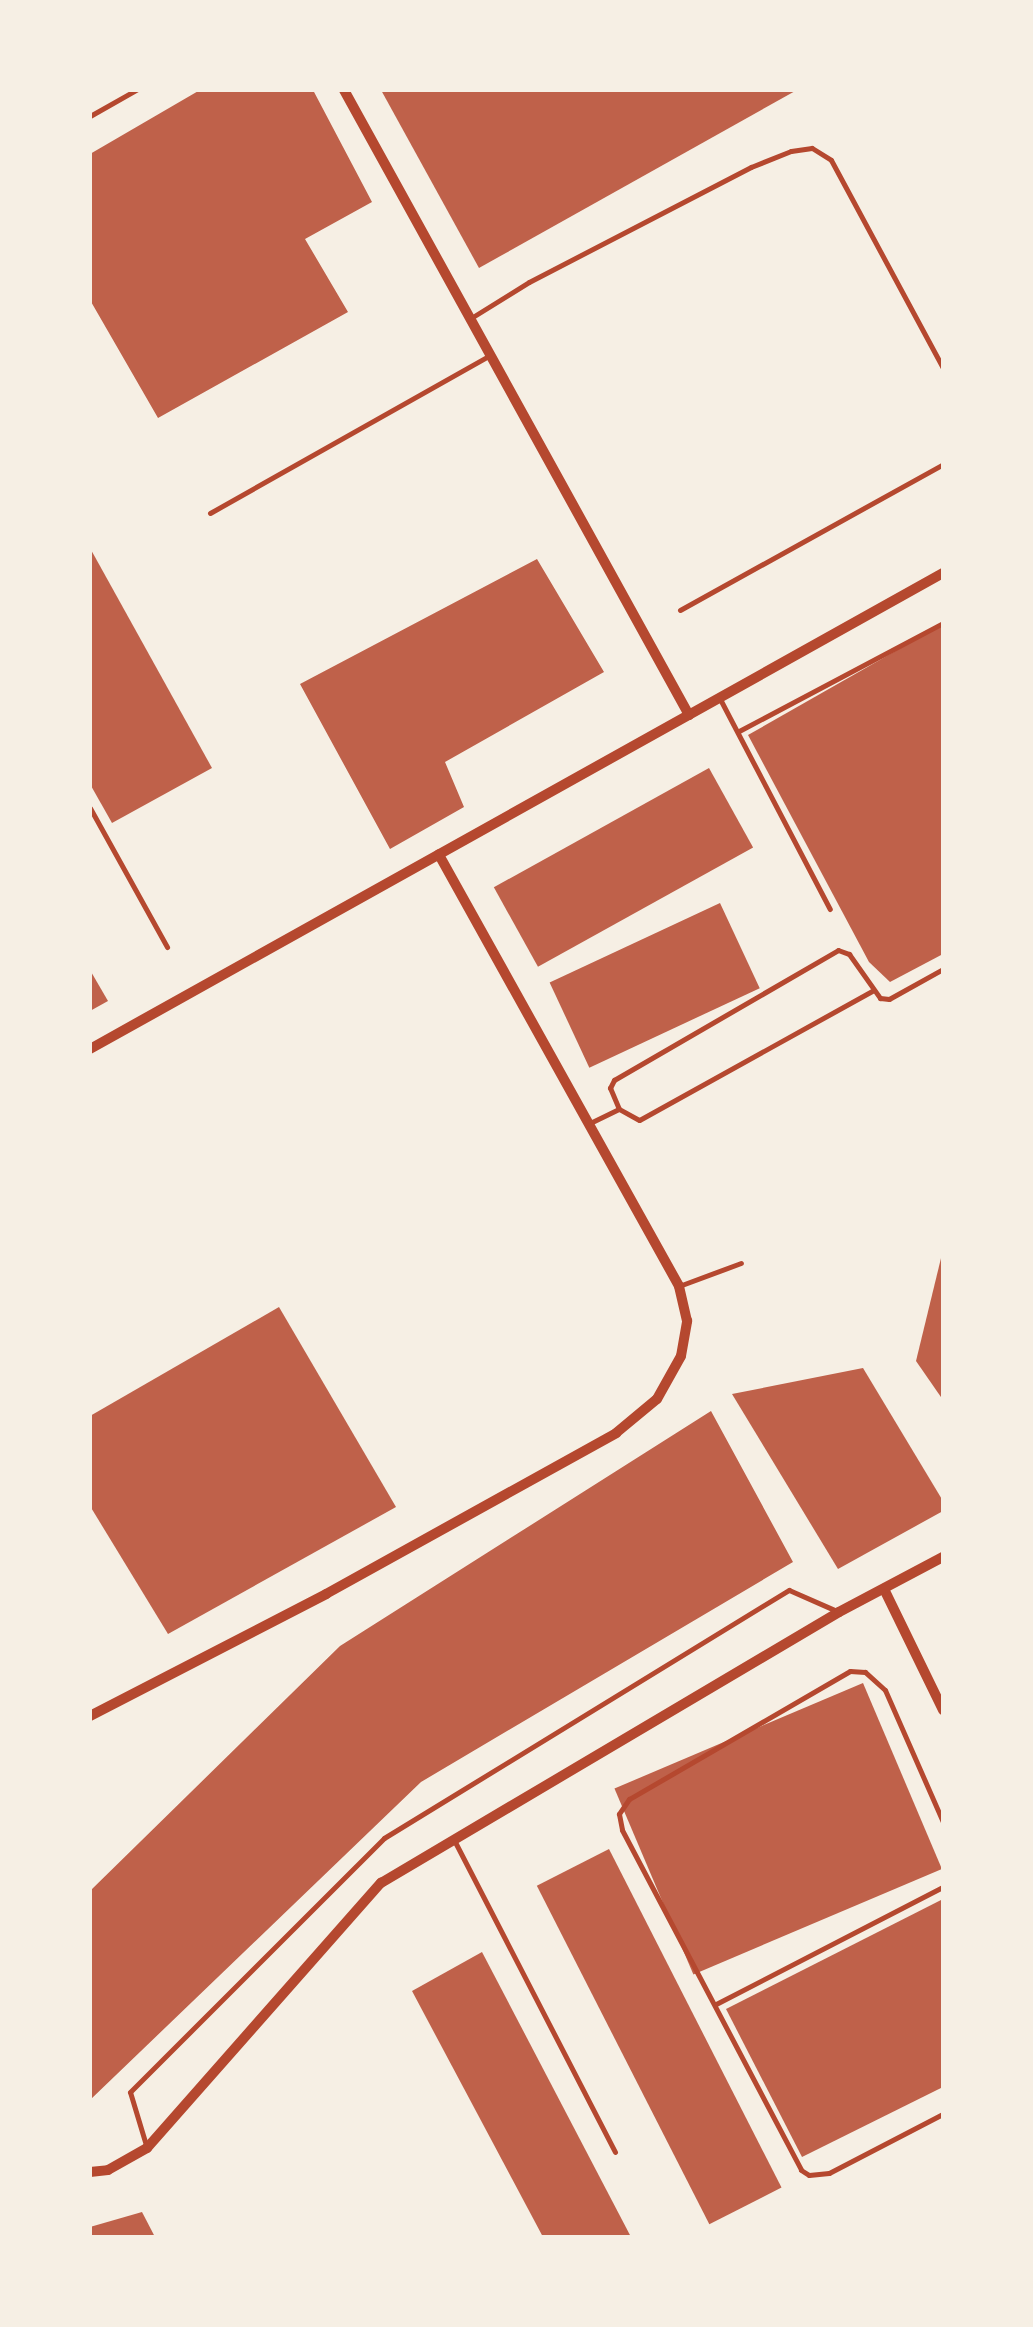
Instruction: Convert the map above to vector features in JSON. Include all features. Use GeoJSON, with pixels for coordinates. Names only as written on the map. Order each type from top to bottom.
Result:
{"type":"FeatureCollection","features":[{"type":"Feature","properties":{"kind":"street"},"geometry":{"type":"LineString","coordinates":[[344,90],[689,715]]}},
{"type":"Feature","properties":{"kind":"street"},"geometry":{"type":"LineString","coordinates":[[90,1048],[943,574]]}},
{"type":"Feature","properties":{"kind":"street"},"geometry":{"type":"LineString","coordinates":[[90,1716],[326,1594],[628,1426],[657,1399],[681,1356],[687,1321],[679,1286],[439,854]]}},
{"type":"Feature","properties":{"kind":"street"},"geometry":{"type":"LineString","coordinates":[[90,2172],[108,2170],[147,2148],[381,1883],[839,1612],[943,1557]]}},
{"type":"Feature","properties":{"kind":"street"},"geometry":{"type":"LineString","coordinates":[[884,1590],[943,1710]]}},
{"type":"Feature","properties":{"kind":"lane"},"geometry":{"type":"LineString","coordinates":[[90,116],[133,91]]}},
{"type":"Feature","properties":{"kind":"lane"},"geometry":{"type":"LineString","coordinates":[[470,319],[529,282],[752,168],[791,151],[812,148],[831,160],[943,368]]}},
{"type":"Feature","properties":{"kind":"lane"},"geometry":{"type":"LineString","coordinates":[[210,513],[490,355]]}},
{"type":"Feature","properties":{"kind":"lane"},"geometry":{"type":"LineString","coordinates":[[680,610],[943,464]]}},
{"type":"Feature","properties":{"kind":"lane"},"geometry":{"type":"LineString","coordinates":[[739,731],[943,623]]}},
{"type":"Feature","properties":{"kind":"lane"},"geometry":{"type":"LineString","coordinates":[[719,698],[830,909]]}},
{"type":"Feature","properties":{"kind":"lane"},"geometry":{"type":"LineString","coordinates":[[90,808],[167,947]]}},
{"type":"Feature","properties":{"kind":"lane"},"geometry":{"type":"LineString","coordinates":[[872,990],[639,1120],[619,1110],[610,1088],[614,1080],[838,950],[850,954],[872,990],[889,999],[943,969]]}},
{"type":"Feature","properties":{"kind":"lane"},"geometry":{"type":"LineString","coordinates":[[586,1124],[619,1110]]}},
{"type":"Feature","properties":{"kind":"lane"},"geometry":{"type":"LineString","coordinates":[[679,1286],[741,1263]]}},
{"type":"Feature","properties":{"kind":"lane"},"geometry":{"type":"LineString","coordinates":[[147,2148],[130,2092],[384,1838],[788,1590],[839,1612]]}},
{"type":"Feature","properties":{"kind":"lane"},"geometry":{"type":"LineString","coordinates":[[943,1822],[884,1690],[866,1672],[838,1674],[629,1799],[619,1814],[622,1830],[795,2162],[810,2175],[828,2173],[943,2114]]}},
{"type":"Feature","properties":{"kind":"lane"},"geometry":{"type":"LineString","coordinates":[[454,1840],[615,2152]]}},
{"type":"Feature","properties":{"kind":"lane"},"geometry":{"type":"LineString","coordinates":[[716,2004],[943,1887]]}},
{"type":"Feature","properties":{"kind":"building"},"geometry":{"type":"Polygon","coordinates":[[[200,90],[313,90],[372,202],[305,239],[348,312],[158,418],[90,300],[90,154],[200,90]]]}},
{"type":"Feature","properties":{"kind":"building"},"geometry":{"type":"Polygon","coordinates":[[[381,90],[797,90],[479,268],[381,90]]]}},
{"type":"Feature","properties":{"kind":"building"},"geometry":{"type":"Polygon","coordinates":[[[90,548],[212,768],[112,823],[90,784],[90,548]]]}},
{"type":"Feature","properties":{"kind":"building"},"geometry":{"type":"Polygon","coordinates":[[[537,559],[604,672],[445,762],[464,807],[390,849],[300,684],[537,559]]]}},
{"type":"Feature","properties":{"kind":"building"},"geometry":{"type":"Polygon","coordinates":[[[943,624],[943,954],[890,982],[869,962],[748,735],[943,624]]]}},
{"type":"Feature","properties":{"kind":"building"},"geometry":{"type":"Polygon","coordinates":[[[709,768],[753,848],[538,967],[494,887],[709,768]]]}},
{"type":"Feature","properties":{"kind":"building"},"geometry":{"type":"Polygon","coordinates":[[[720,903],[760,988],[589,1068],[550,982],[720,903]]]}},
{"type":"Feature","properties":{"kind":"building"},"geometry":{"type":"Polygon","coordinates":[[[90,970],[108,1001],[90,1011],[90,970]]]}},
{"type":"Feature","properties":{"kind":"building"},"geometry":{"type":"Polygon","coordinates":[[[943,1254],[943,1400],[916,1361],[943,1254]]]}},
{"type":"Feature","properties":{"kind":"building"},"geometry":{"type":"Polygon","coordinates":[[[279,1307],[396,1507],[168,1634],[90,1506],[90,1416],[279,1307]]]}},
{"type":"Feature","properties":{"kind":"building"},"geometry":{"type":"Polygon","coordinates":[[[863,1368],[943,1501],[943,1511],[838,1569],[732,1394],[863,1368]]]}},
{"type":"Feature","properties":{"kind":"building"},"geometry":{"type":"Polygon","coordinates":[[[711,1411],[793,1562],[421,1782],[90,2100],[90,1891],[340,1646],[711,1411]]]}},
{"type":"Feature","properties":{"kind":"building"},"geometry":{"type":"Polygon","coordinates":[[[863,1683],[942,1869],[693,1974],[614,1788],[863,1683]]]}},
{"type":"Feature","properties":{"kind":"building"},"geometry":{"type":"Polygon","coordinates":[[[609,1849],[782,2188],[709,2224],[537,1886],[609,1849]]]}},
{"type":"Feature","properties":{"kind":"building"},"geometry":{"type":"Polygon","coordinates":[[[943,1899],[943,2087],[802,2157],[726,2009],[943,1899]]]}},
{"type":"Feature","properties":{"kind":"building"},"geometry":{"type":"Polygon","coordinates":[[[482,1952],[631,2237],[543,2237],[412,1991],[482,1952]]]}},
{"type":"Feature","properties":{"kind":"building"},"geometry":{"type":"Polygon","coordinates":[[[142,2212],[155,2237],[90,2237],[90,2227],[142,2212]]]}}]}
